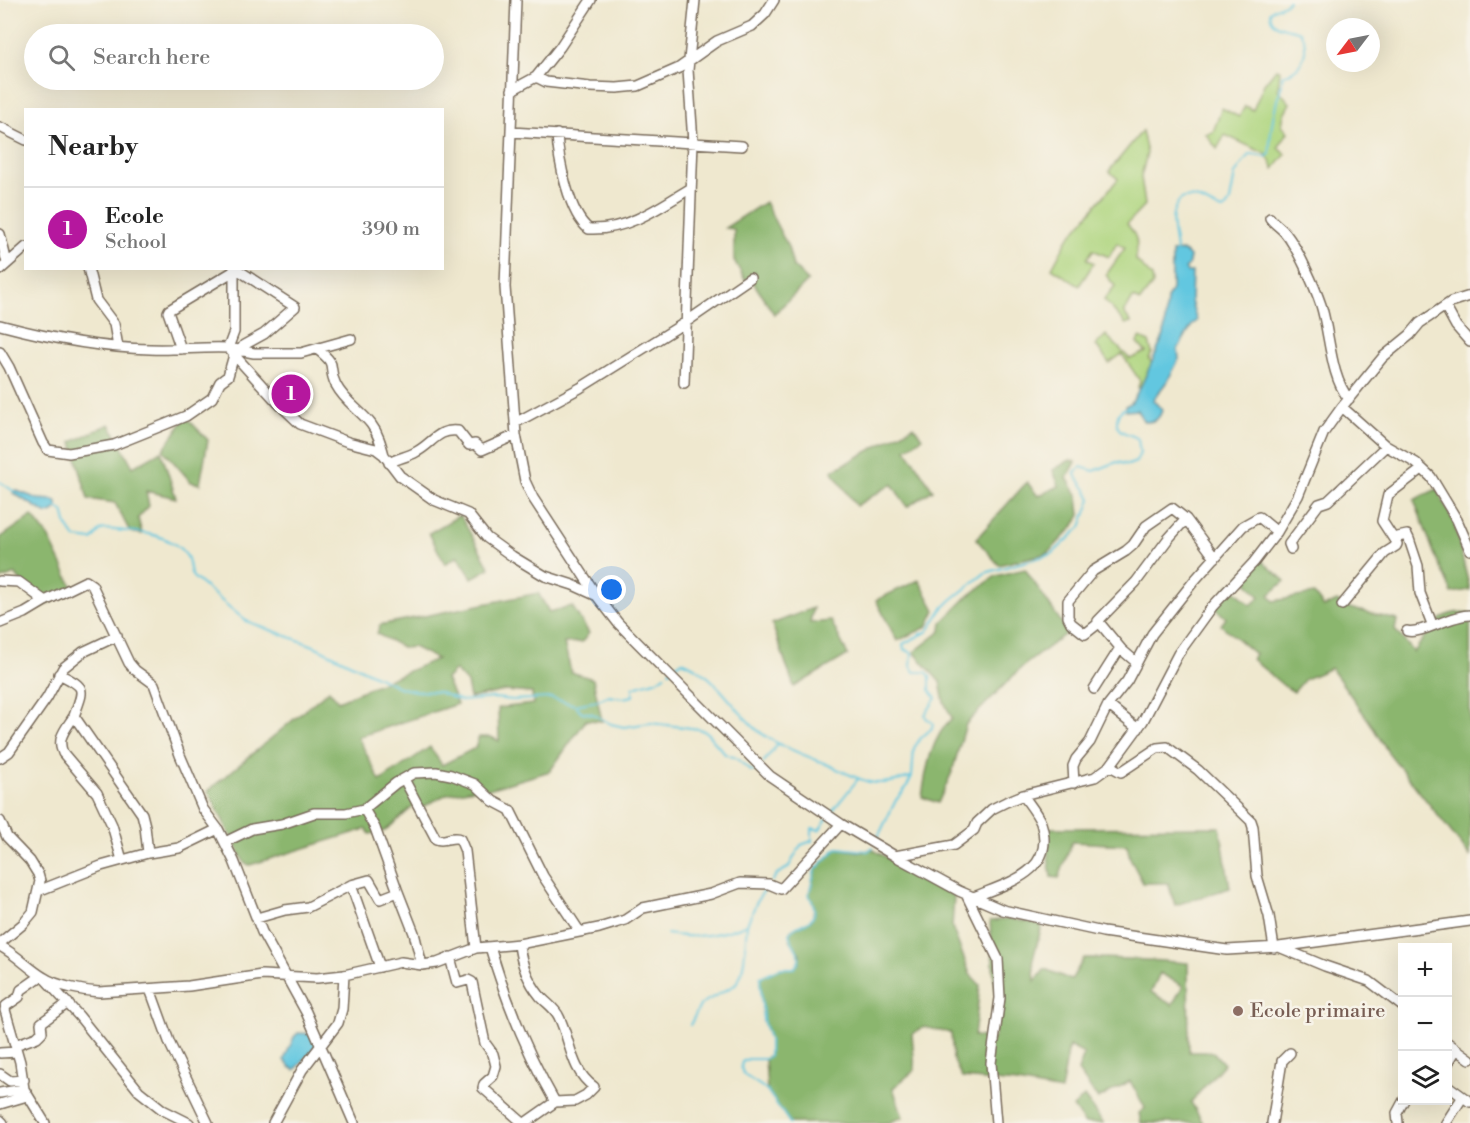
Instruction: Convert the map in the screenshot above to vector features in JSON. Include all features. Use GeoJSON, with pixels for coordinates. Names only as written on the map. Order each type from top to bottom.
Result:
{"type":"FeatureCollection","features":[{"type":"Feature","properties":{"kind":"street"},"geometry":{"type":"LineString","coordinates":[[516,0],[505,287],[512,401],[525,481],[533,498],[597,596],[618,623],[770,776],[841,824],[970,896],[1003,910],[1103,932],[1227,950],[1277,947],[1470,921]]}},
{"type":"Feature","properties":{"kind":"street"},"geometry":{"type":"LineString","coordinates":[[512,90],[536,77],[560,47],[591,0]]}},
{"type":"Feature","properties":{"kind":"street"},"geometry":{"type":"LineString","coordinates":[[684,383],[693,142],[689,63],[695,0]]}},
{"type":"Feature","properties":{"kind":"street"},"geometry":{"type":"LineString","coordinates":[[536,77],[546,82],[617,88],[638,86],[689,63],[717,40],[752,26],[765,14],[774,0]]}},
{"type":"Feature","properties":{"kind":"street"},"geometry":{"type":"LineString","coordinates":[[0,127],[24,139]]}},
{"type":"Feature","properties":{"kind":"street"},"geometry":{"type":"LineString","coordinates":[[511,132],[742,146]]}},
{"type":"Feature","properties":{"kind":"street"},"geometry":{"type":"LineString","coordinates":[[557,134],[557,150],[562,174],[580,221],[589,229],[607,229],[634,220],[691,188]]}},
{"type":"Feature","properties":{"kind":"street"},"geometry":{"type":"LineString","coordinates":[[1270,218],[1285,231],[1293,243],[1316,295],[1327,325],[1340,384],[1349,399]]}},
{"type":"Feature","properties":{"kind":"street"},"geometry":{"type":"LineString","coordinates":[[0,234],[4,266]]}},
{"type":"Feature","properties":{"kind":"street"},"geometry":{"type":"LineString","coordinates":[[4,266],[24,250]]}},
{"type":"Feature","properties":{"kind":"street"},"geometry":{"type":"LineString","coordinates":[[88,270],[96,300],[114,324],[118,347]]}},
{"type":"Feature","properties":{"kind":"street"},"geometry":{"type":"LineString","coordinates":[[181,349],[169,310],[232,270]]}},
{"type":"Feature","properties":{"kind":"street"},"geometry":{"type":"LineString","coordinates":[[0,352],[48,450],[69,453],[114,445],[192,412],[212,398],[217,387],[228,376],[234,352],[234,270]]}},
{"type":"Feature","properties":{"kind":"street"},"geometry":{"type":"LineString","coordinates":[[234,352],[264,334],[295,306],[236,270]]}},
{"type":"Feature","properties":{"kind":"street"},"geometry":{"type":"LineString","coordinates":[[515,423],[580,388],[686,322],[750,278]]}},
{"type":"Feature","properties":{"kind":"street"},"geometry":{"type":"LineString","coordinates":[[895,856],[954,845],[974,830],[992,809],[1023,795],[1095,777],[1110,766],[1138,729],[1178,654],[1212,607],[1254,562],[1277,532],[1298,496],[1324,432],[1342,407],[1383,357],[1410,335],[1420,323],[1451,302],[1470,296]]}},
{"type":"Feature","properties":{"kind":"street"},"geometry":{"type":"LineString","coordinates":[[1445,306],[1456,326],[1470,342]]}},
{"type":"Feature","properties":{"kind":"street"},"geometry":{"type":"LineString","coordinates":[[0,325],[30,333],[118,347],[234,352],[301,354],[351,339]]}},
{"type":"Feature","properties":{"kind":"street"},"geometry":{"type":"LineString","coordinates":[[318,350],[331,360],[336,386],[347,402],[370,423],[389,464],[400,476],[434,500],[468,514],[487,538],[512,556],[545,576],[597,596]]}},
{"type":"Feature","properties":{"kind":"street"},"geometry":{"type":"LineString","coordinates":[[234,352],[278,404],[300,424],[348,442],[369,446],[384,455]]}},
{"type":"Feature","properties":{"kind":"street"},"geometry":{"type":"LineString","coordinates":[[1342,407],[1386,446],[1416,463],[1431,477],[1457,520],[1470,550]]}},
{"type":"Feature","properties":{"kind":"street"},"geometry":{"type":"LineString","coordinates":[[389,464],[400,457],[416,452],[439,433],[451,430],[458,431],[469,445],[475,444],[482,450],[516,435]]}},
{"type":"Feature","properties":{"kind":"street"},"geometry":{"type":"LineString","coordinates":[[1291,549],[1289,544],[1319,504],[1328,501],[1386,446]]}},
{"type":"Feature","properties":{"kind":"street"},"geometry":{"type":"LineString","coordinates":[[1342,604],[1385,553],[1396,546],[1397,544],[1382,521],[1388,495],[1422,469]]}},
{"type":"Feature","properties":{"kind":"street"},"geometry":{"type":"LineString","coordinates":[[1099,623],[1085,634],[1071,623],[1068,617],[1068,601],[1094,571],[1126,551],[1146,526],[1172,508],[1186,519],[1215,558]]}},
{"type":"Feature","properties":{"kind":"street"},"geometry":{"type":"LineString","coordinates":[[1074,783],[1076,759],[1090,741],[1108,705],[1127,681],[1152,634],[1173,606],[1243,526],[1259,516],[1277,532]]}},
{"type":"Feature","properties":{"kind":"street"},"geometry":{"type":"LineString","coordinates":[[1136,662],[1120,648],[1098,619],[1136,582],[1186,519]]}},
{"type":"Feature","properties":{"kind":"street"},"geometry":{"type":"LineString","coordinates":[[1393,538],[1407,535],[1409,539],[1418,566],[1420,593],[1432,624]]}},
{"type":"Feature","properties":{"kind":"street"},"geometry":{"type":"LineString","coordinates":[[0,581],[19,582],[26,585],[45,601]]}},
{"type":"Feature","properties":{"kind":"street"},"geometry":{"type":"LineString","coordinates":[[0,623],[89,582],[135,670],[154,684],[203,809],[225,842],[262,932],[288,976],[322,1046],[354,1123]]}},
{"type":"Feature","properties":{"kind":"street"},"geometry":{"type":"LineString","coordinates":[[1407,631],[1413,633],[1432,624],[1470,615]]}},
{"type":"Feature","properties":{"kind":"street"},"geometry":{"type":"LineString","coordinates":[[0,758],[9,752],[47,698],[58,674],[66,665],[83,651],[117,636]]}},
{"type":"Feature","properties":{"kind":"street"},"geometry":{"type":"LineString","coordinates":[[1094,689],[1120,648]]}},
{"type":"Feature","properties":{"kind":"street"},"geometry":{"type":"LineString","coordinates":[[58,674],[80,686],[82,690],[74,716],[59,741],[60,746],[101,801],[112,825],[122,860]]}},
{"type":"Feature","properties":{"kind":"street"},"geometry":{"type":"LineString","coordinates":[[1108,705],[1138,729]]}},
{"type":"Feature","properties":{"kind":"street"},"geometry":{"type":"LineString","coordinates":[[74,716],[142,814],[148,853]]}},
{"type":"Feature","properties":{"kind":"street"},"geometry":{"type":"LineString","coordinates":[[1110,766],[1121,772],[1157,748],[1167,747],[1198,770],[1251,821],[1257,876],[1277,947]]}},
{"type":"Feature","properties":{"kind":"street"},"geometry":{"type":"LineString","coordinates":[[225,842],[252,829],[282,824],[314,813],[346,813],[364,809],[396,783],[414,773],[424,771],[451,776],[475,784],[493,801],[510,810],[543,876],[580,932]]}},
{"type":"Feature","properties":{"kind":"street"},"geometry":{"type":"LineString","coordinates":[[404,779],[436,839],[441,841],[460,839],[476,948]]}},
{"type":"Feature","properties":{"kind":"street"},"geometry":{"type":"LineString","coordinates":[[970,896],[1025,875],[1043,851],[1041,823],[1023,795]]}},
{"type":"Feature","properties":{"kind":"street"},"geometry":{"type":"LineString","coordinates":[[364,809],[375,828],[399,892],[414,933],[422,965]]}},
{"type":"Feature","properties":{"kind":"street"},"geometry":{"type":"LineString","coordinates":[[0,821],[7,837],[30,861],[38,874],[38,891],[33,912],[0,945],[43,978],[68,1003],[139,1091],[163,1110],[189,1123]]}},
{"type":"Feature","properties":{"kind":"street"},"geometry":{"type":"LineString","coordinates":[[45,1123],[25,1088],[5,1008],[19,998],[21,990],[43,978],[87,991],[111,992],[189,986],[256,975],[303,978],[344,975],[401,963],[422,965],[437,963],[476,948],[519,944],[580,932],[625,920],[638,910],[649,906],[701,896],[740,883],[769,884],[781,889],[841,824]]}},
{"type":"Feature","properties":{"kind":"street"},"geometry":{"type":"LineString","coordinates":[[38,891],[73,876],[122,860],[179,848],[218,829]]}},
{"type":"Feature","properties":{"kind":"street"},"geometry":{"type":"LineString","coordinates":[[257,918],[285,910],[308,907],[351,885],[370,880],[380,899],[399,892]]}},
{"type":"Feature","properties":{"kind":"street"},"geometry":{"type":"LineString","coordinates":[[351,885],[380,967]]}},
{"type":"Feature","properties":{"kind":"street"},"geometry":{"type":"LineString","coordinates":[[970,896],[998,959],[1000,998],[990,1063],[996,1123]]}},
{"type":"Feature","properties":{"kind":"street"},"geometry":{"type":"LineString","coordinates":[[450,957],[457,983],[468,980],[472,982],[485,1043],[495,1060],[494,1072],[483,1088],[524,1123],[555,1102],[575,1101],[594,1087],[585,1081],[576,1064],[559,1017],[527,976],[519,944]]}},
{"type":"Feature","properties":{"kind":"street"},"geometry":{"type":"LineString","coordinates":[[490,947],[501,984],[530,1055],[555,1102]]}},
{"type":"Feature","properties":{"kind":"street"},"geometry":{"type":"LineString","coordinates":[[1277,947],[1369,981],[1398,1003]]}},
{"type":"Feature","properties":{"kind":"street"},"geometry":{"type":"LineString","coordinates":[[273,1123],[302,1070],[338,1023],[342,1009],[344,975]]}},
{"type":"Feature","properties":{"kind":"street"},"geometry":{"type":"LineString","coordinates":[[150,989],[167,1035],[208,1123]]}},
{"type":"Feature","properties":{"kind":"street"},"geometry":{"type":"LineString","coordinates":[[0,1053],[38,1037],[42,1032],[41,1023],[68,1003]]}},
{"type":"Feature","properties":{"kind":"street"},"geometry":{"type":"LineString","coordinates":[[1452,1046],[1470,1059]]}},
{"type":"Feature","properties":{"kind":"street"},"geometry":{"type":"LineString","coordinates":[[1452,1056],[1456,1050]]}},
{"type":"Feature","properties":{"kind":"street"},"geometry":{"type":"LineString","coordinates":[[1272,1123],[1282,1061],[1290,1053]]}},
{"type":"Feature","properties":{"kind":"street"},"geometry":{"type":"LineString","coordinates":[[0,1074],[25,1088]]}},
{"type":"Feature","properties":{"kind":"street"},"geometry":{"type":"LineString","coordinates":[[0,1093],[25,1088]]}},
{"type":"Feature","properties":{"kind":"street"},"geometry":{"type":"LineString","coordinates":[[0,1104],[25,1088]]}},
{"type":"Feature","properties":{"kind":"street"},"geometry":{"type":"LineString","coordinates":[[1446,1123],[1466,1100],[1452,1089]]}},
{"type":"Feature","properties":{"kind":"street"},"geometry":{"type":"LineString","coordinates":[[1399,1123],[1397,1113],[1402,1105]]}},
{"type":"Feature","properties":{"kind":"green space"},"geometry":{"type":"Polygon","coordinates":[[[1276,69],[1280,70],[1278,89],[1290,103],[1284,114],[1282,125],[1288,132],[1278,148],[1286,154],[1274,169],[1266,154],[1225,135],[1217,149],[1206,134],[1213,132],[1222,108],[1239,117],[1245,106],[1253,110],[1264,84],[1276,69]]]}},
{"type":"Feature","properties":{"kind":"green space"},"geometry":{"type":"Polygon","coordinates":[[[1142,131],[1147,153],[1141,177],[1145,205],[1127,224],[1136,240],[1135,259],[1152,277],[1153,284],[1140,301],[1133,298],[1124,313],[1131,322],[1126,324],[1104,300],[1115,286],[1106,275],[1125,248],[1117,243],[1109,257],[1093,250],[1087,259],[1094,263],[1079,286],[1052,268],[1067,240],[1118,179],[1109,171],[1142,131]]]}},
{"type":"Feature","properties":{"kind":"green space"},"geometry":{"type":"Polygon","coordinates":[[[765,202],[788,247],[793,266],[808,281],[774,314],[753,282],[752,276],[745,280],[734,260],[734,229],[725,228],[765,202]]]}},
{"type":"Feature","properties":{"kind":"green space"},"geometry":{"type":"Polygon","coordinates":[[[1106,335],[1130,359],[1146,352],[1137,343],[1140,338],[1149,342],[1152,353],[1149,359],[1152,363],[1141,386],[1138,387],[1140,381],[1122,354],[1109,363],[1096,345],[1106,335]]]}},
{"type":"Feature","properties":{"kind":"green space"},"geometry":{"type":"Polygon","coordinates":[[[186,417],[208,440],[200,484],[191,482],[163,450],[186,417]]]}},
{"type":"Feature","properties":{"kind":"green space"},"geometry":{"type":"Polygon","coordinates":[[[110,424],[133,467],[161,451],[176,498],[146,491],[149,506],[138,518],[142,534],[130,532],[115,503],[88,499],[72,442],[110,424]]]}},
{"type":"Feature","properties":{"kind":"green space"},"geometry":{"type":"Polygon","coordinates":[[[914,426],[922,438],[906,449],[933,490],[907,507],[892,484],[856,506],[832,471],[914,426]]]}},
{"type":"Feature","properties":{"kind":"green space"},"geometry":{"type":"Polygon","coordinates":[[[1070,460],[1076,462],[1067,478],[1078,497],[1080,515],[1073,527],[1048,553],[999,565],[976,539],[1027,482],[1038,496],[1059,486],[1053,470],[1070,460]]]}},
{"type":"Feature","properties":{"kind":"green space"},"geometry":{"type":"Polygon","coordinates":[[[1437,489],[1454,523],[1470,590],[1452,593],[1414,500],[1437,489]]]}},
{"type":"Feature","properties":{"kind":"green space"},"geometry":{"type":"Polygon","coordinates":[[[460,515],[490,568],[472,578],[458,556],[445,564],[429,533],[460,515]]]}},
{"type":"Feature","properties":{"kind":"green space"},"geometry":{"type":"Polygon","coordinates":[[[32,516],[49,538],[74,590],[41,607],[15,574],[0,580],[0,538],[32,516]]]}},
{"type":"Feature","properties":{"kind":"green space"},"geometry":{"type":"Polygon","coordinates":[[[1261,560],[1285,581],[1269,595],[1274,601],[1314,594],[1324,607],[1337,601],[1349,608],[1397,620],[1395,630],[1414,652],[1436,622],[1443,617],[1459,612],[1470,613],[1470,856],[1388,752],[1331,668],[1305,679],[1294,692],[1252,659],[1255,654],[1221,625],[1226,618],[1212,605],[1229,585],[1251,605],[1260,597],[1241,575],[1261,560]]]}},
{"type":"Feature","properties":{"kind":"green space"},"geometry":{"type":"Polygon","coordinates":[[[1025,569],[1068,632],[1022,667],[966,724],[952,772],[938,803],[922,797],[934,744],[952,718],[944,702],[940,682],[914,652],[941,631],[942,622],[967,597],[996,576],[1025,569]]]}},
{"type":"Feature","properties":{"kind":"green space"},"geometry":{"type":"Polygon","coordinates":[[[919,580],[935,610],[927,627],[897,641],[876,600],[919,580]]]}},
{"type":"Feature","properties":{"kind":"green space"},"geometry":{"type":"Polygon","coordinates":[[[538,593],[549,612],[572,606],[589,633],[582,642],[564,643],[571,672],[593,679],[602,721],[586,720],[550,771],[482,791],[479,788],[447,794],[421,808],[415,805],[385,831],[370,834],[366,829],[250,865],[245,864],[208,791],[329,690],[338,701],[437,659],[413,647],[404,648],[377,634],[380,625],[538,593]],[[455,670],[446,679],[457,704],[358,737],[380,781],[430,747],[442,765],[475,748],[479,737],[491,737],[499,741],[498,708],[533,704],[532,693],[505,691],[470,698],[467,683],[455,670]]]}},
{"type":"Feature","properties":{"kind":"green space"},"geometry":{"type":"Polygon","coordinates":[[[813,608],[810,623],[831,621],[848,655],[794,687],[772,624],[813,608]]]}},
{"type":"Feature","properties":{"kind":"green space"},"geometry":{"type":"Polygon","coordinates":[[[1220,827],[1230,888],[1175,905],[1168,883],[1143,883],[1130,858],[1127,845],[1072,842],[1059,878],[1051,877],[1044,828],[1220,827]]]}},
{"type":"Feature","properties":{"kind":"green space"},"geometry":{"type":"Polygon","coordinates":[[[837,848],[862,852],[872,849],[954,896],[952,927],[970,974],[980,985],[974,1036],[994,1039],[998,997],[994,979],[990,921],[1012,919],[1042,925],[1033,959],[1035,981],[1045,969],[1071,980],[1084,958],[1188,963],[1189,1052],[1213,1052],[1224,1064],[1191,1102],[1203,1123],[1141,1123],[1139,1113],[1145,1108],[1130,1081],[1098,1099],[1078,1071],[1084,1054],[1069,1046],[1061,1091],[1017,1083],[962,1078],[953,1059],[951,1033],[924,1027],[912,1034],[915,1070],[893,1088],[903,1117],[888,1123],[790,1123],[767,1090],[765,1059],[769,1055],[769,1039],[763,1020],[760,977],[781,968],[794,968],[799,963],[800,954],[790,939],[790,931],[813,917],[814,906],[809,894],[815,870],[837,848]],[[1160,973],[1151,992],[1172,1005],[1183,986],[1160,973]]]}},
{"type":"Feature","properties":{"kind":"green space"},"geometry":{"type":"Polygon","coordinates":[[[1084,1097],[1103,1123],[1084,1123],[1073,1107],[1084,1097]]]}},
{"type":"Feature","properties":{"kind":"water"},"geometry":{"type":"Polygon","coordinates":[[[1184,251],[1190,257],[1185,269],[1187,272],[1192,272],[1191,301],[1197,321],[1192,325],[1178,349],[1179,359],[1168,380],[1153,400],[1162,410],[1161,413],[1156,420],[1144,422],[1137,410],[1126,411],[1125,406],[1131,403],[1141,386],[1164,335],[1167,299],[1172,289],[1172,252],[1184,251]]]}},
{"type":"Feature","properties":{"kind":"water"},"geometry":{"type":"Polygon","coordinates":[[[15,490],[38,499],[53,500],[57,502],[57,507],[53,512],[47,514],[13,493],[15,490]]]}},
{"type":"Feature","properties":{"kind":"water"},"geometry":{"type":"Polygon","coordinates":[[[298,1033],[313,1034],[317,1045],[295,1070],[284,1060],[298,1033]]]}},
{"type":"Feature","properties":{"kind":"waterway"},"geometry":{"type":"LineString","coordinates":[[1176,254],[1172,219],[1173,212],[1181,199],[1198,199],[1223,210],[1230,201],[1235,174],[1248,156],[1251,154],[1266,157],[1270,154],[1272,127],[1282,86],[1282,76],[1296,69],[1303,59],[1305,48],[1300,32],[1280,26],[1271,18],[1270,12],[1289,0]]}},
{"type":"Feature","properties":{"kind":"waterway"},"geometry":{"type":"LineString","coordinates":[[876,841],[896,800],[912,776],[914,748],[932,728],[933,723],[925,715],[936,698],[930,690],[930,676],[926,672],[914,672],[911,666],[912,653],[904,649],[903,644],[928,631],[942,609],[985,573],[1052,554],[1081,527],[1091,499],[1075,472],[1081,467],[1094,471],[1117,462],[1128,465],[1136,462],[1140,453],[1138,439],[1121,431],[1117,425],[1119,414],[1126,408]]}},
{"type":"Feature","properties":{"kind":"waterway"},"geometry":{"type":"LineString","coordinates":[[0,482],[15,492]]}},
{"type":"Feature","properties":{"kind":"waterway"},"geometry":{"type":"LineString","coordinates":[[54,506],[63,511],[67,526],[75,538],[92,540],[101,530],[105,529],[149,534],[169,541],[186,555],[193,577],[246,621],[314,646],[401,688],[438,692],[462,701],[494,698],[513,700],[551,698],[575,705],[608,696],[623,698],[633,696],[633,688],[658,680],[665,675]]}},
{"type":"Feature","properties":{"kind":"waterway"},"geometry":{"type":"LineString","coordinates":[[669,671],[682,661],[694,666],[713,682],[756,729],[790,749],[869,782],[885,783],[910,777]]}},
{"type":"Feature","properties":{"kind":"waterway"},"geometry":{"type":"LineString","coordinates":[[575,705],[582,712],[593,714],[611,724],[624,727],[650,723],[699,729],[706,732],[725,754],[736,758],[751,771],[758,770]]}},
{"type":"Feature","properties":{"kind":"waterway"},"geometry":{"type":"LineString","coordinates":[[763,763],[778,744]]}},
{"type":"Feature","properties":{"kind":"waterway"},"geometry":{"type":"LineString","coordinates":[[830,814],[858,779]]}},
{"type":"Feature","properties":{"kind":"waterway"},"geometry":{"type":"LineString","coordinates":[[772,881],[777,874],[788,868],[801,845],[812,841],[812,828],[819,830],[827,819]]}},
{"type":"Feature","properties":{"kind":"waterway"},"geometry":{"type":"LineString","coordinates":[[790,1123],[767,1090],[744,1075],[741,1068],[742,1062],[748,1059],[765,1059],[769,1056],[769,1039],[763,1020],[760,977],[781,968],[794,968],[798,964],[798,951],[789,934],[796,927],[809,921],[814,914],[814,906],[809,894],[815,870],[837,848],[868,851],[873,847]]}},
{"type":"Feature","properties":{"kind":"waterway"},"geometry":{"type":"LineString","coordinates":[[667,934],[708,935],[747,924],[758,899],[766,888]]}},
{"type":"Feature","properties":{"kind":"waterway"},"geometry":{"type":"LineString","coordinates":[[690,1025],[701,1004],[735,985],[741,975],[747,924]]}},
{"type":"Feature","properties":{"kind":"place","name":"Ecole"},"geometry":{"type":"Point","coordinates":[291,394]}},
{"type":"Feature","properties":{"kind":"place","name":"Ecole primaire"},"geometry":{"type":"Point","coordinates":[1238,1011]}}]}
